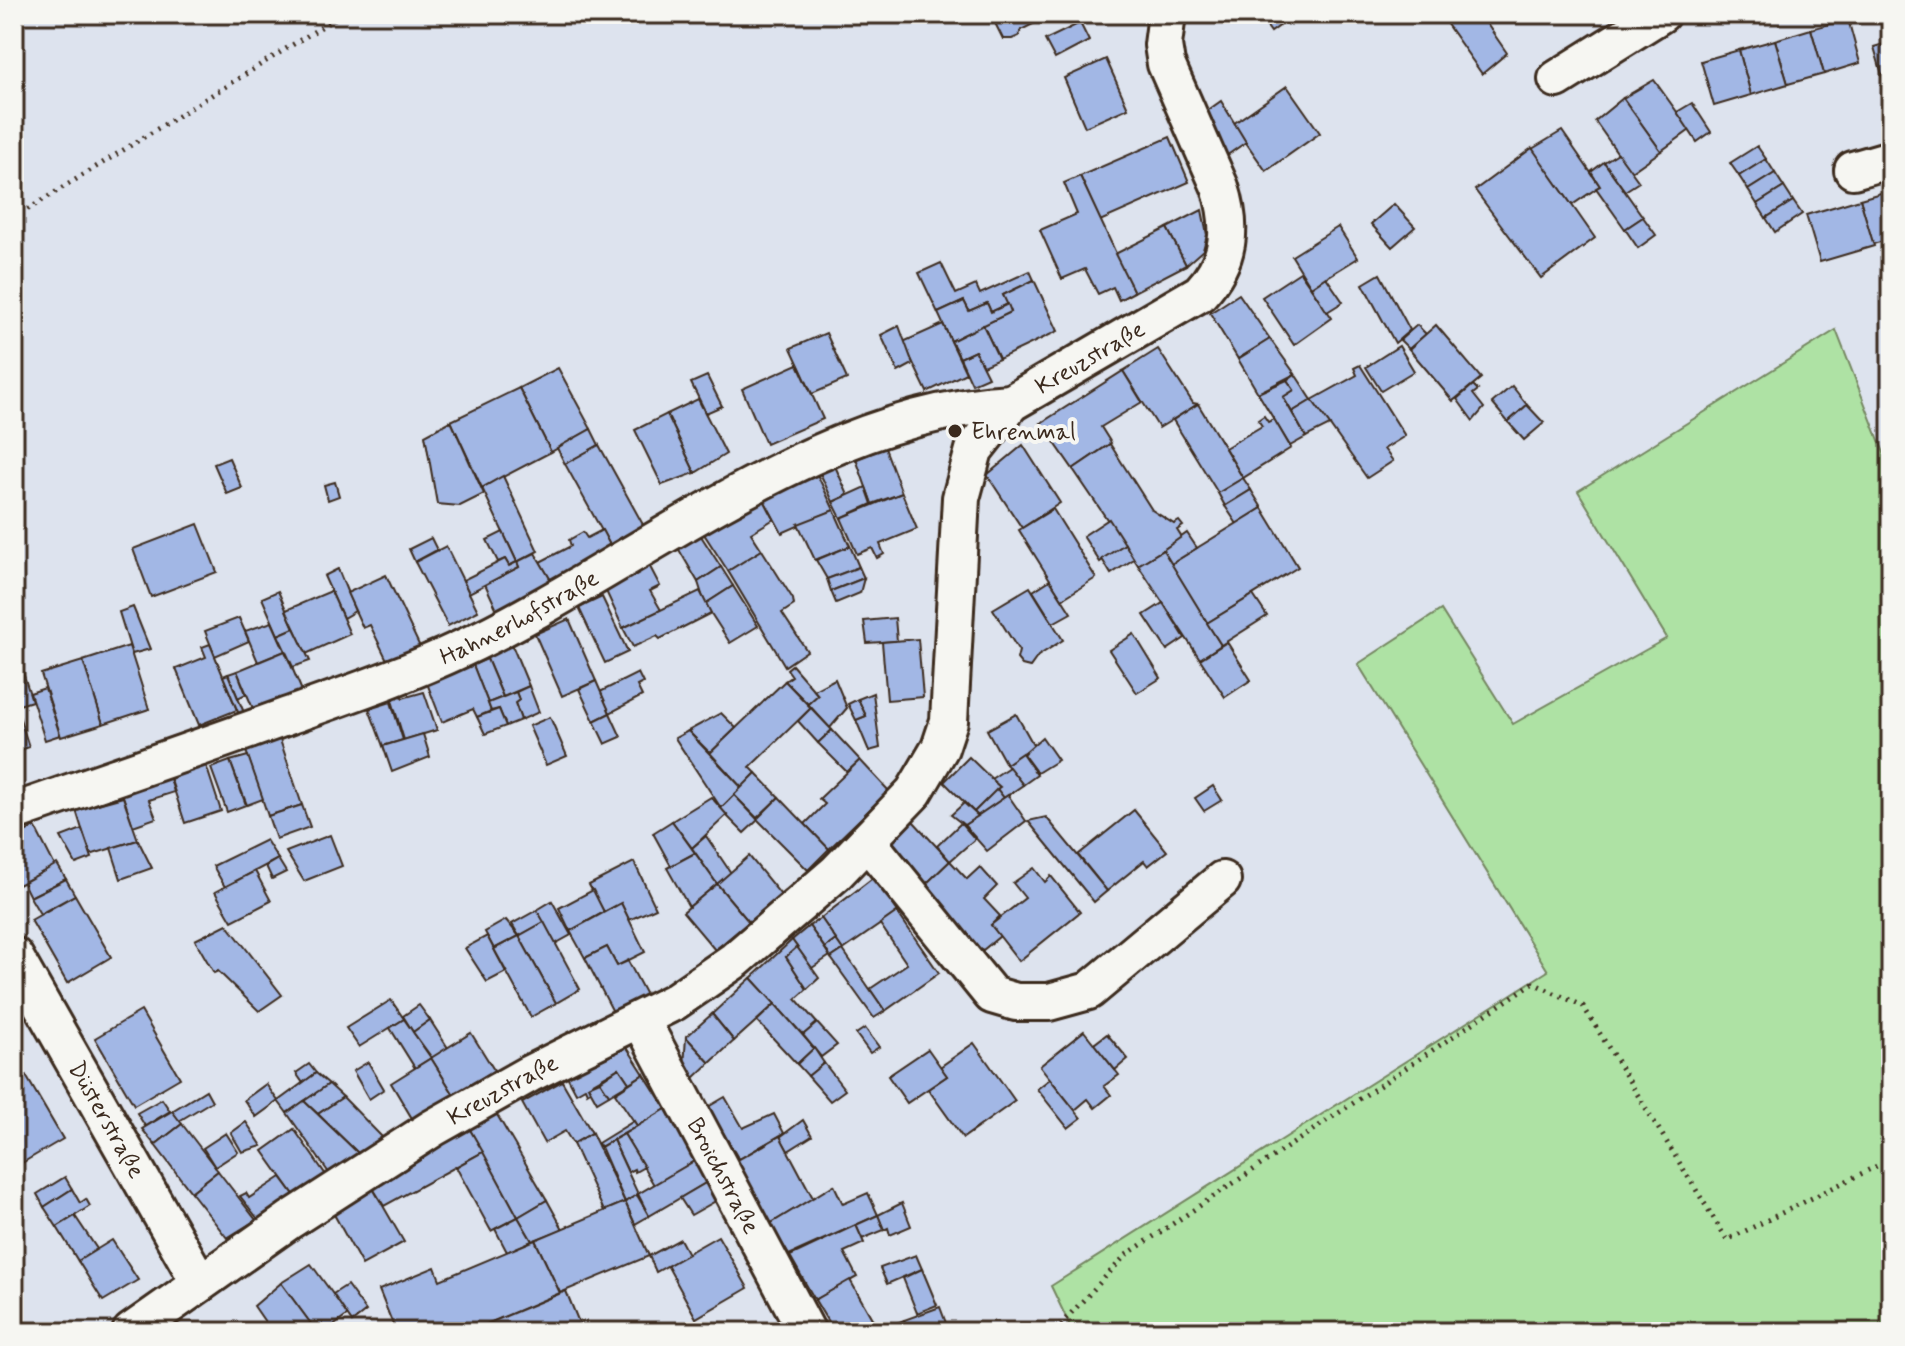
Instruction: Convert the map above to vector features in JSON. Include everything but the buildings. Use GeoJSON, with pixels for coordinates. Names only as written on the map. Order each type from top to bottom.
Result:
{"type":"FeatureCollection","features":[{"type":"Feature","properties":{"kind":"street","name":"Kreuzstraße"},"geometry":{"type":"LineString","coordinates":[[131,1332],[433,1128],[541,1067],[641,1020],[705,982],[808,899],[914,792],[940,748],[952,694],[964,482],[974,450],[1011,403],[1189,301],[1210,282],[1223,261],[1229,230],[1226,207],[1169,75],[1163,45],[1167,14]]}},
{"type":"Feature","properties":{"kind":"street"},"geometry":{"type":"LineString","coordinates":[[1557,79],[1661,14]]}},
{"type":"Feature","properties":{"kind":"street"},"geometry":{"type":"LineString","coordinates":[[1853,170],[1891,159]]}},
{"type":"Feature","properties":{"kind":"street","name":"Hahnerhofstraße"},"geometry":{"type":"LineString","coordinates":[[14,812],[437,660],[538,611],[724,503],[820,453],[932,414],[1011,403]]}},
{"type":"Feature","properties":{"kind":"street"},"geometry":{"type":"LineString","coordinates":[[867,841],[992,995],[1016,1002],[1049,1002],[1089,991],[1222,880]]}},
{"type":"Feature","properties":{"kind":"street","name":"Düsterstraße"},"geometry":{"type":"LineString","coordinates":[[14,956],[200,1283]]}},
{"type":"Feature","properties":{"kind":"street","name":"Broichstraße"},"geometry":{"type":"LineString","coordinates":[[641,1020],[807,1332]]}},
{"type":"Feature","properties":{"kind":"path"},"geometry":{"type":"LineString","coordinates":[[14,218],[342,14]]}},
{"type":"Feature","properties":{"kind":"path"},"geometry":{"type":"LineString","coordinates":[[1061,1332],[1059,1326],[1126,1255],[1533,983],[1583,1006],[1727,1240],[1891,1159]]}},
{"type":"Feature","properties":{"kind":"green space"},"geometry":{"type":"Polygon","coordinates":[[[1836,330],[1891,471],[1891,1332],[1073,1332],[1051,1286],[1548,971],[1358,664],[1441,610],[1513,724],[1667,638],[1578,491],[1836,330]]]}},
{"type":"Feature","properties":{"kind":"place","name":"Ehrenmal"},"geometry":{"type":"Point","coordinates":[955,431]}}]}
